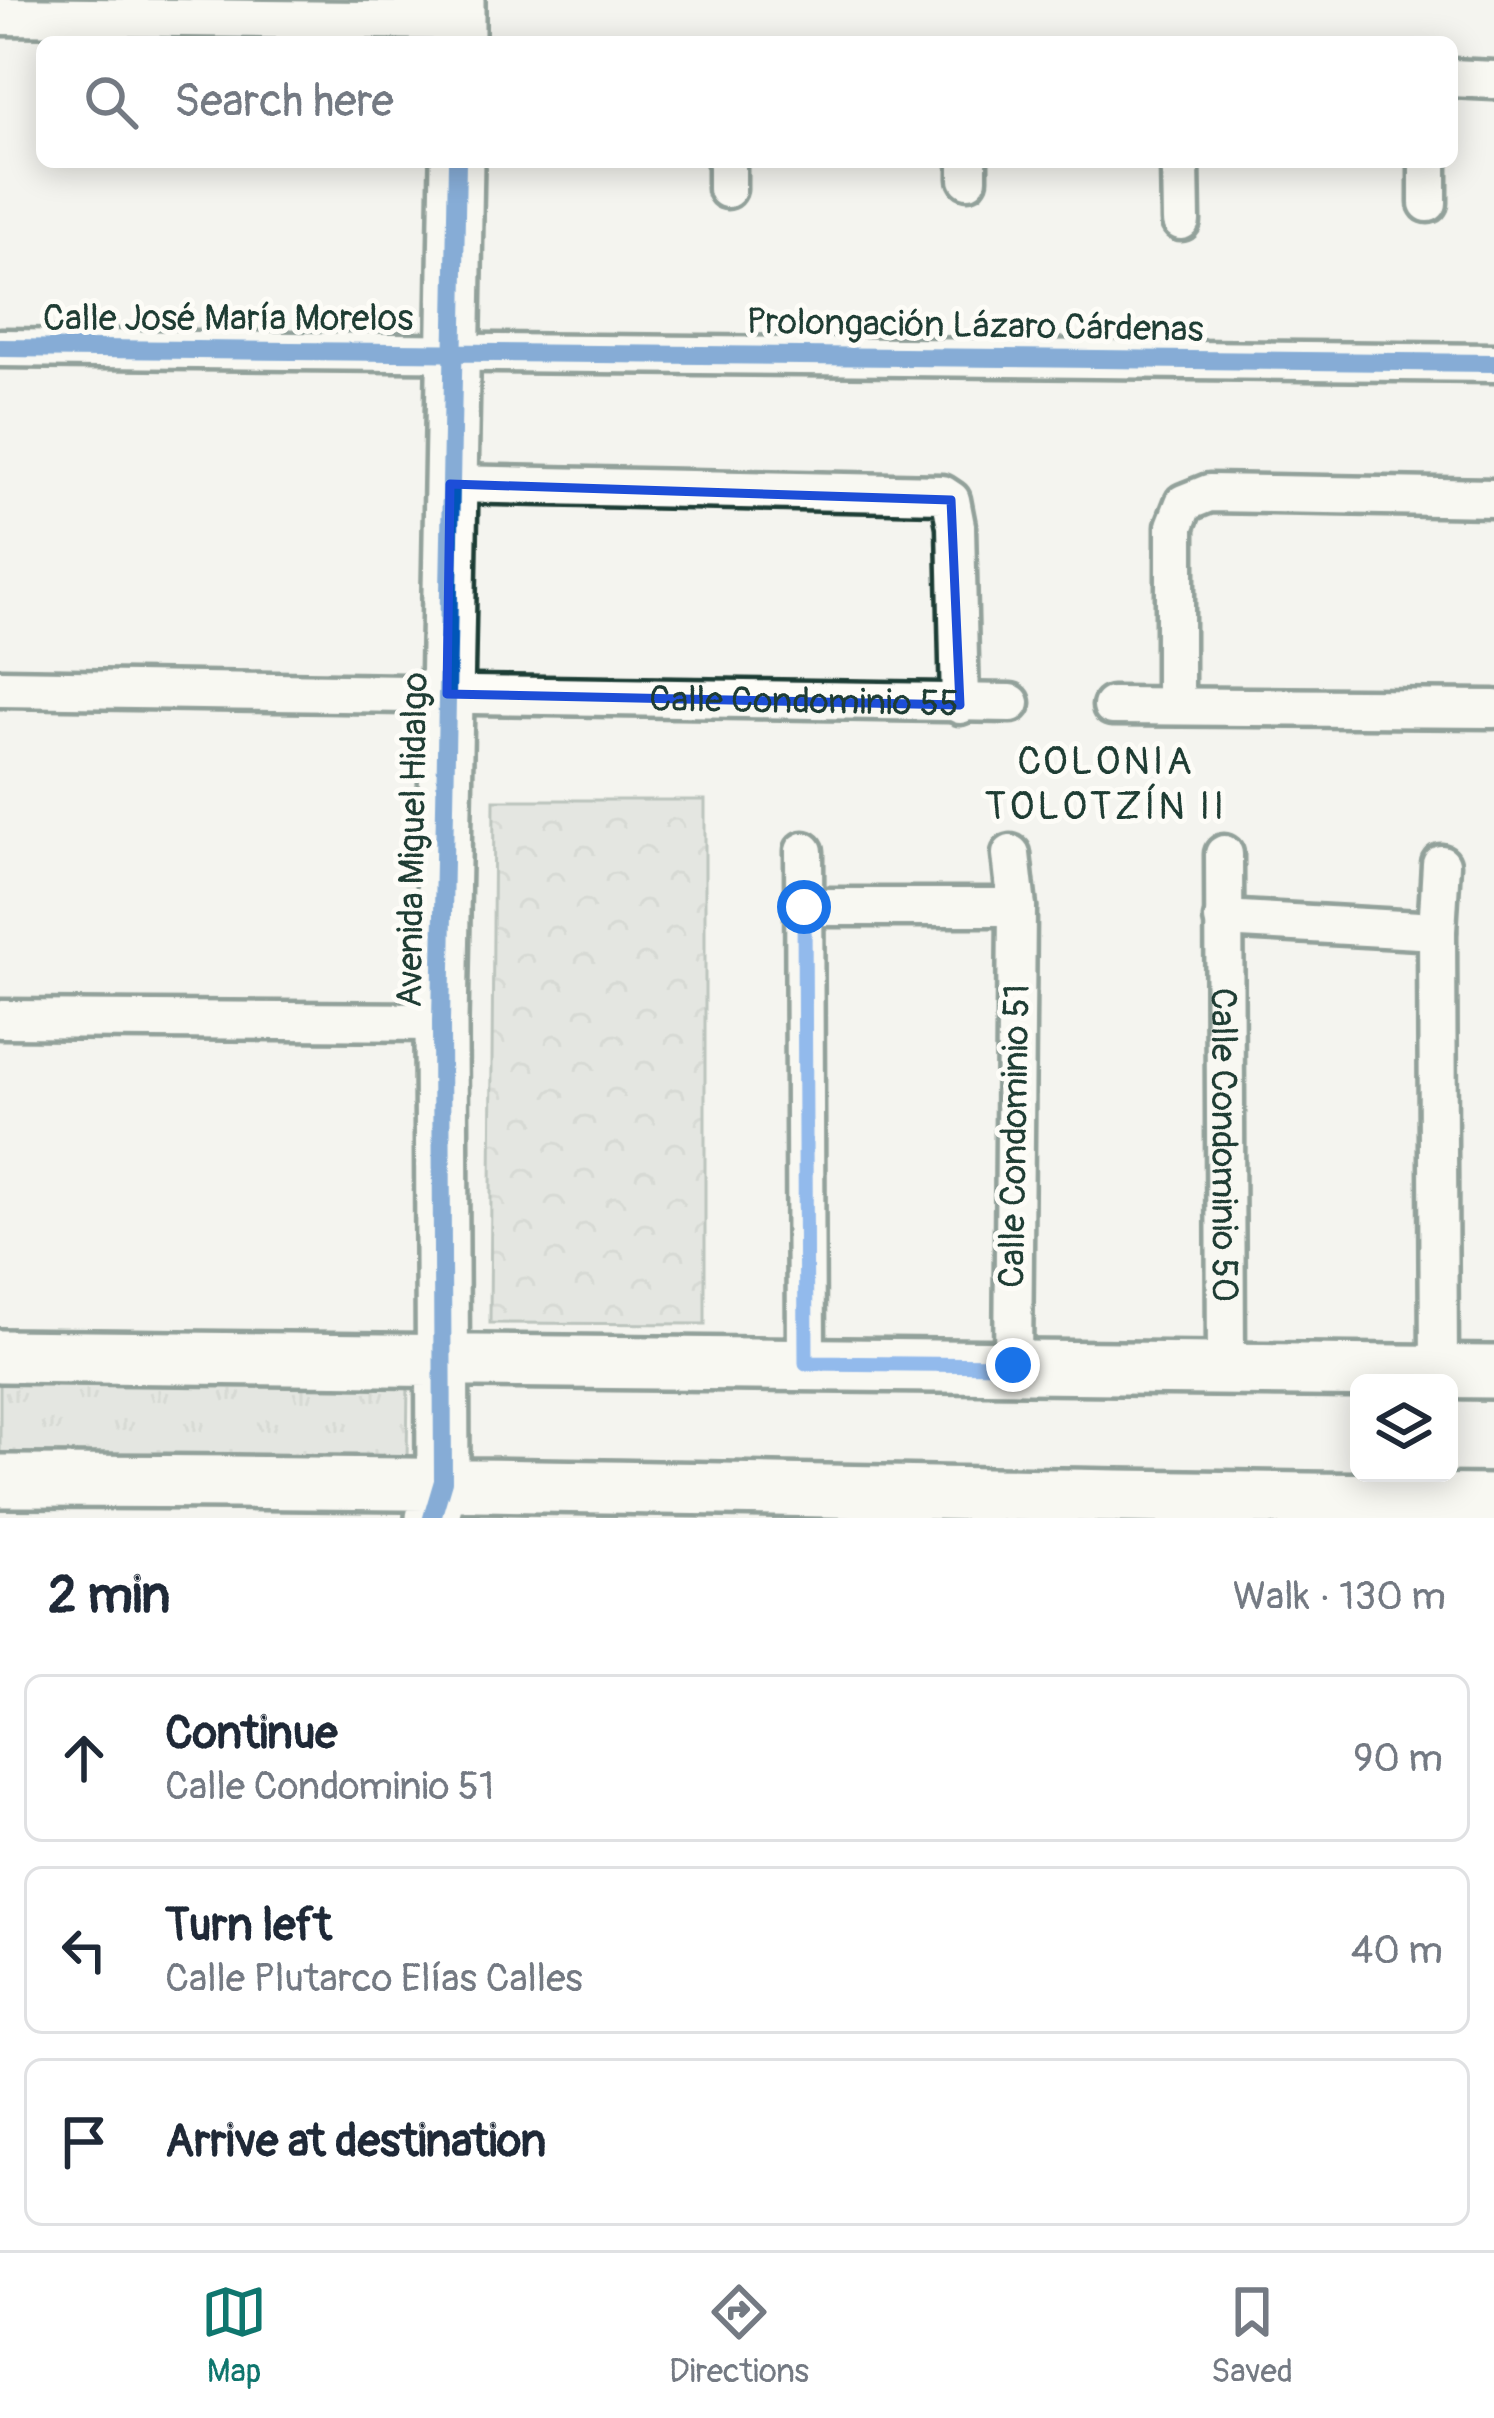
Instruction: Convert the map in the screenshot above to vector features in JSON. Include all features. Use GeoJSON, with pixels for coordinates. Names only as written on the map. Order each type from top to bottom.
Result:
{"type":"FeatureCollection","features":[{"type":"Feature","properties":{"kind":"main road","name":"Avenida Miguel Hidalgo"},"geometry":{"type":"LineString","coordinates":[[451,1506],[442,1360],[442,1022],[457,168]]}},
{"type":"Feature","properties":{"kind":"main road"},"geometry":{"type":"LineString","coordinates":[[0,1356],[1494,1372]]}},
{"type":"Feature","properties":{"kind":"main road"},"geometry":{"type":"LineString","coordinates":[[0,1481],[451,1506],[1013,1508],[1494,1501]]}},
{"type":"Feature","properties":{"kind":"street"},"geometry":{"type":"LineString","coordinates":[[0,16],[458,21]]}},
{"type":"Feature","properties":{"kind":"street"},"geometry":{"type":"LineString","coordinates":[[1458,78],[1494,80]]}},
{"type":"Feature","properties":{"kind":"street"},"geometry":{"type":"LineString","coordinates":[[1180,168],[1181,221]]}},
{"type":"Feature","properties":{"kind":"street"},"geometry":{"type":"LineString","coordinates":[[1428,168],[1428,203]]}},
{"type":"Feature","properties":{"kind":"street","name":"Calle José María Morelos"},"geometry":{"type":"LineString","coordinates":[[0,348],[455,351]]}},
{"type":"Feature","properties":{"kind":"street","name":"Prolongación Lázaro Cárdenas"},"geometry":{"type":"LineString","coordinates":[[455,351],[1494,363]]}},
{"type":"Feature","properties":{"kind":"street","name":"Calle Condominio 55"},"geometry":{"type":"LineString","coordinates":[[0,688],[960,704],[956,526],[951,500],[942,494],[450,484]]}},
{"type":"Feature","properties":{"kind":"street"},"geometry":{"type":"LineString","coordinates":[[1175,705],[1175,526],[1184,503],[1209,493],[1494,498]]}},
{"type":"Feature","properties":{"kind":"street"},"geometry":{"type":"LineString","coordinates":[[960,704],[1011,703]]}},
{"type":"Feature","properties":{"kind":"street"},"geometry":{"type":"LineString","coordinates":[[1112,706],[1494,709]]}},
{"type":"Feature","properties":{"kind":"street"},"geometry":{"type":"LineString","coordinates":[[804,850],[806,1363]]}},
{"type":"Feature","properties":{"kind":"street","name":"Calle Condominio 51"},"geometry":{"type":"LineString","coordinates":[[1011,854],[1017,907],[1013,1365]]}},
{"type":"Feature","properties":{"kind":"street","name":"Calle Condominio 50"},"geometry":{"type":"LineString","coordinates":[[1224,854],[1226,1370]]}},
{"type":"Feature","properties":{"kind":"street"},"geometry":{"type":"LineString","coordinates":[[1439,1372],[1437,931],[1442,864]]}},
{"type":"Feature","properties":{"kind":"street"},"geometry":{"type":"LineString","coordinates":[[804,907],[1017,907]]}},
{"type":"Feature","properties":{"kind":"street"},"geometry":{"type":"LineString","coordinates":[[1222,919],[1437,931]]}},
{"type":"Feature","properties":{"kind":"street"},"geometry":{"type":"LineString","coordinates":[[0,1019],[442,1022]]}},
{"type":"Feature","properties":{"kind":"highlighted area"},"geometry":{"type":"Polygon","coordinates":[[[450,484],[951,500],[960,705],[447,694],[450,484]]]}},
{"type":"Feature","properties":{"kind":"green space"},"geometry":{"type":"Polygon","coordinates":[[[494,800],[705,800],[705,1324],[490,1323],[494,800]]]}},
{"type":"Feature","properties":{"kind":"green space"},"geometry":{"type":"Polygon","coordinates":[[[0,1372],[408,1379],[407,1464],[0,1460],[0,1372]]]}},
{"type":"Feature","properties":{"kind":"cycle path"},"geometry":{"type":"LineString","coordinates":[[432,1518],[443,1481],[441,1022],[457,168]]}},
{"type":"Feature","properties":{"kind":"cycle path"},"geometry":{"type":"LineString","coordinates":[[0,348],[1494,363]]}},
{"type":"Feature","properties":{"kind":"district","name":"COLONIA TOLOTZÍN II"},"geometry":{"type":"Point","coordinates":[1106,782]}},
{"type":"Feature","properties":{"kind":"route"},"geometry":{"type":"LineString","coordinates":[[804,907],[806,1363],[1013,1365]]}}]}
